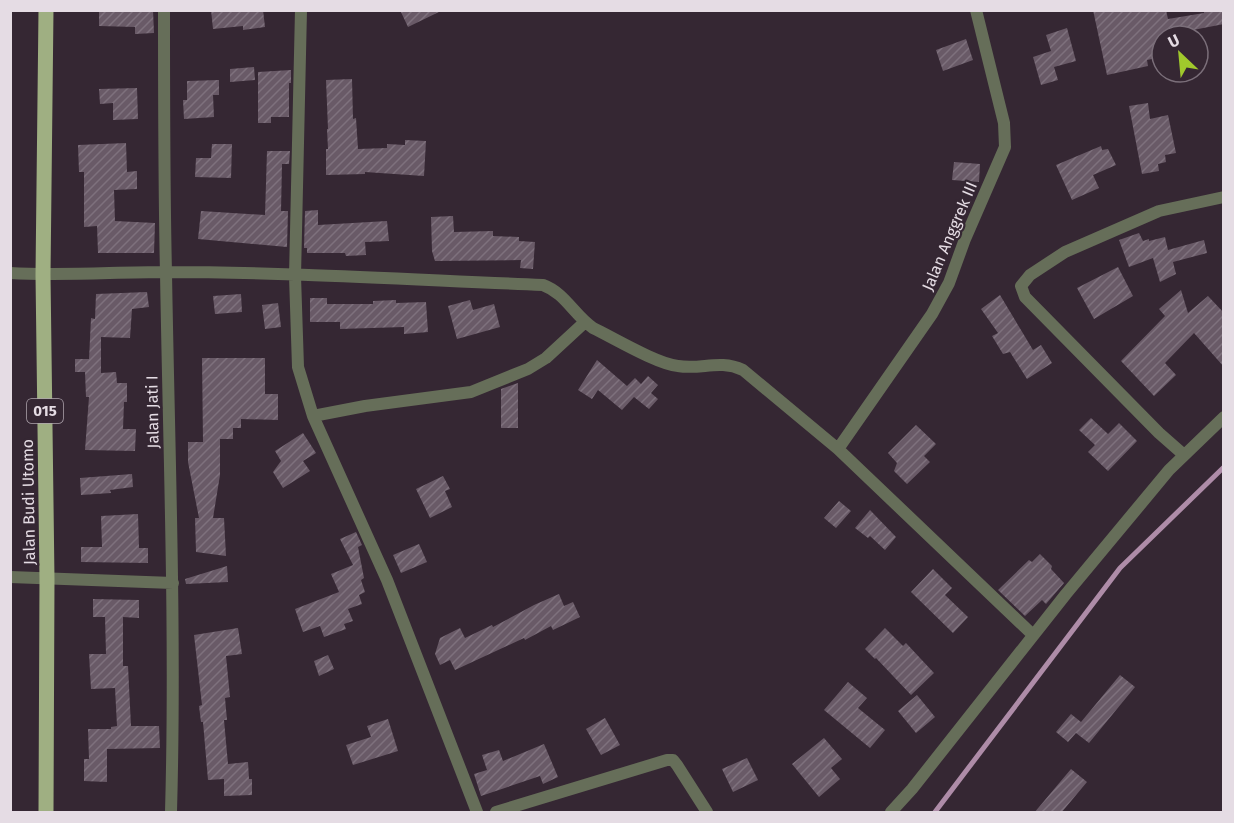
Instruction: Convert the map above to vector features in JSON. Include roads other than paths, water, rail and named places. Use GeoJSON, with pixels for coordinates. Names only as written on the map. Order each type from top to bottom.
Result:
{"type":"FeatureCollection","features":[{"type":"Feature","properties":{"kind":"main road","name":"Jalan Budi Utomo"},"geometry":{"type":"LineString","coordinates":[[46,10],[43,275],[47,579],[46,813]]}},
{"type":"Feature","properties":{"kind":"street","name":"Jalan Jati I"},"geometry":{"type":"LineString","coordinates":[[164,10],[166,272],[173,583],[174,708],[171,813]]}},
{"type":"Feature","properties":{"kind":"street"},"geometry":{"type":"LineString","coordinates":[[301,10],[296,276],[298,367],[313,416],[387,580],[477,813]]}},
{"type":"Feature","properties":{"kind":"street","name":"Jalan Anggrek III"},"geometry":{"type":"LineString","coordinates":[[838,449],[932,314],[949,282],[964,239],[1005,147],[1004,123],[976,10]]}},
{"type":"Feature","properties":{"kind":"street"},"geometry":{"type":"LineString","coordinates":[[1184,455],[1159,433],[1025,297],[1021,286],[1030,275],[1065,252],[1159,211],[1224,197]]}},
{"type":"Feature","properties":{"kind":"street"},"geometry":{"type":"LineString","coordinates":[[10,273],[43,275],[166,272],[543,285],[558,292],[585,322],[666,363],[676,366],[724,364],[743,370],[838,449],[1033,635]]}},
{"type":"Feature","properties":{"kind":"street"},"geometry":{"type":"LineString","coordinates":[[313,416],[365,406],[471,392],[528,369],[546,358],[585,322]]}},
{"type":"Feature","properties":{"kind":"street"},"geometry":{"type":"LineString","coordinates":[[891,813],[920,780],[1033,635],[1168,470],[1224,417]]}},
{"type":"Feature","properties":{"kind":"street"},"geometry":{"type":"LineString","coordinates":[[10,577],[173,583]]}},
{"type":"Feature","properties":{"kind":"street"},"geometry":{"type":"LineString","coordinates":[[496,813],[672,760],[707,813]]}},
{"type":"Feature","properties":{"kind":"waterway"},"geometry":{"type":"LineString","coordinates":[[935,812],[1120,568],[1224,467]]}}]}
